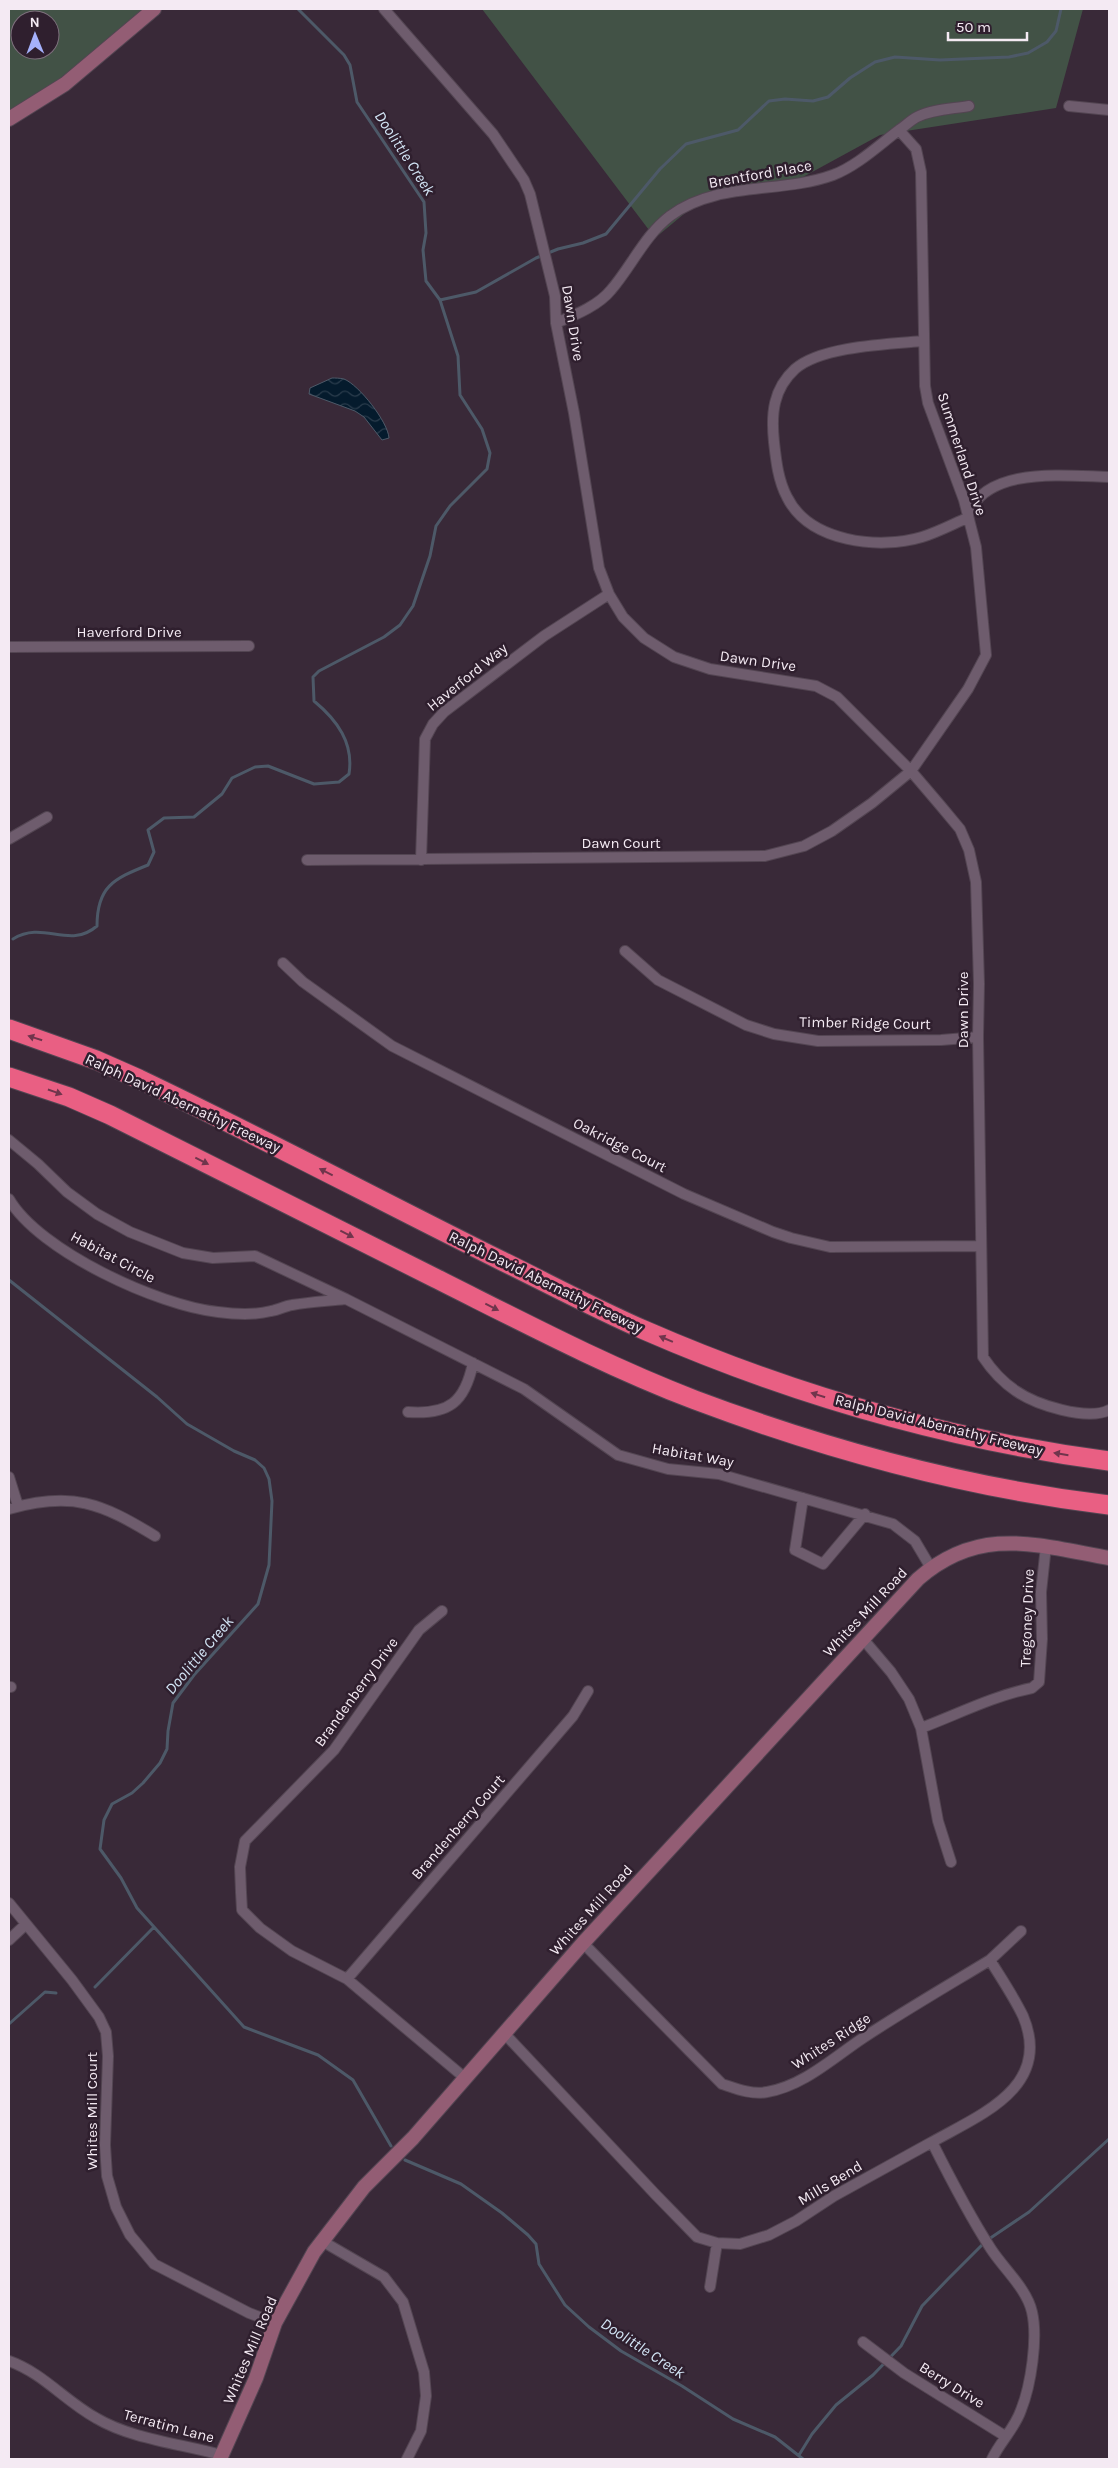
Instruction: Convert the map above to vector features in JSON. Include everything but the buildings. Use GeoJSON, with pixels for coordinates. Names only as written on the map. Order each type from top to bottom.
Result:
{"type":"FeatureCollection","features":[{"type":"Feature","properties":{"kind":"highway","name":"Ralph David Abernathy Freeway"},"geometry":{"type":"LineString","coordinates":[[9,1029],[87,1057],[139,1079],[543,1281],[642,1329],[706,1355],[846,1404],[905,1420],[1035,1449],[1109,1461]]}},
{"type":"Feature","properties":{"kind":"highway"},"geometry":{"type":"LineString","coordinates":[[9,1077],[68,1097],[110,1115],[570,1346],[695,1400],[799,1436],[872,1458],[985,1484],[1109,1505]]}},
{"type":"Feature","properties":{"kind":"street"},"geometry":{"type":"LineString","coordinates":[[9,120],[65,84],[154,9]]}},
{"type":"Feature","properties":{"kind":"street","name":"Dawn Drive"},"geometry":{"type":"LineString","coordinates":[[384,9],[493,134],[524,180],[530,194],[553,287],[556,323],[582,461],[599,568],[609,594],[623,617],[644,638],[674,657],[710,669],[816,686],[837,697],[911,771],[960,829],[969,850],[976,882],[980,984],[978,1037],[983,1357],[1016,1391],[1034,1401],[1063,1410],[1098,1414],[1109,1410]]}},
{"type":"Feature","properties":{"kind":"street","name":"Brentford Place"},"geometry":{"type":"LineString","coordinates":[[556,323],[584,310],[610,292],[644,245],[669,216],[696,201],[732,193],[808,183],[835,174],[916,117],[932,112],[969,106]]}},
{"type":"Feature","properties":{"kind":"street"},"geometry":{"type":"LineString","coordinates":[[1069,106],[1109,110]]}},
{"type":"Feature","properties":{"kind":"street","name":"Summerland Drive"},"geometry":{"type":"LineString","coordinates":[[899,130],[916,149],[921,172],[923,341],[928,403],[964,500],[967,518],[976,547],[986,655],[968,689],[911,771]]}},
{"type":"Feature","properties":{"kind":"street"},"geometry":{"type":"LineString","coordinates":[[923,341],[848,350],[811,360],[796,369],[779,389],[773,405],[773,426],[781,482],[787,498],[797,512],[819,529],[848,539],[893,542],[922,537],[967,518],[970,509],[978,498],[992,486],[1018,478],[1109,477]]}},
{"type":"Feature","properties":{"kind":"street","name":"Haverford Way"},"geometry":{"type":"LineString","coordinates":[[421,860],[425,739],[433,724],[444,712],[544,636],[609,594]]}},
{"type":"Feature","properties":{"kind":"street","name":"Haverford Drive"},"geometry":{"type":"LineString","coordinates":[[9,648],[249,646]]}},
{"type":"Feature","properties":{"kind":"street","name":"Dawn Court"},"geometry":{"type":"LineString","coordinates":[[307,860],[765,856],[804,846],[832,831],[872,804],[911,771]]}},
{"type":"Feature","properties":{"kind":"street"},"geometry":{"type":"LineString","coordinates":[[9,839],[46,817]]}},
{"type":"Feature","properties":{"kind":"street","name":"Timber Ridge Court"},"geometry":{"type":"LineString","coordinates":[[625,951],[658,980],[746,1025],[774,1034],[818,1040],[941,1040],[978,1037]]}},
{"type":"Feature","properties":{"kind":"street","name":"Oakridge Court"},"geometry":{"type":"LineString","coordinates":[[283,963],[303,982],[392,1046],[684,1194],[773,1232],[830,1247],[980,1246]]}},
{"type":"Feature","properties":{"kind":"street","name":"Habitat Circle"},"geometry":{"type":"LineString","coordinates":[[9,1140],[67,1192],[97,1214],[130,1232],[183,1252],[213,1258],[255,1256],[346,1298]]}},
{"type":"Feature","properties":{"kind":"street","name":"Habitat Circle"},"geometry":{"type":"LineString","coordinates":[[9,1199],[43,1235],[74,1255],[125,1284],[166,1300],[218,1312],[269,1312],[290,1305],[346,1298]]}},
{"type":"Feature","properties":{"kind":"street","name":"Habitat Way"},"geometry":{"type":"LineString","coordinates":[[346,1298],[524,1389],[618,1455],[668,1469],[719,1474],[865,1514],[893,1524],[915,1541],[931,1568]]}},
{"type":"Feature","properties":{"kind":"street"},"geometry":{"type":"LineString","coordinates":[[408,1412],[429,1413],[445,1409],[463,1394],[473,1363]]}},
{"type":"Feature","properties":{"kind":"street"},"geometry":{"type":"LineString","coordinates":[[9,1477],[13,1507],[42,1500],[75,1500],[105,1508],[155,1536]]}},
{"type":"Feature","properties":{"kind":"street"},"geometry":{"type":"LineString","coordinates":[[803,1498],[795,1550],[823,1564],[865,1514]]}},
{"type":"Feature","properties":{"kind":"street","name":"Whites Mill Road"},"geometry":{"type":"LineString","coordinates":[[221,2457],[256,2378],[275,2324],[322,2241],[364,2187],[413,2138],[583,1943],[918,1579],[931,1568],[957,1552],[993,1543],[1046,1546],[1109,1558]]}},
{"type":"Feature","properties":{"kind":"street","name":"Tregoney Drive"},"geometry":{"type":"LineString","coordinates":[[921,1728],[991,1698],[1032,1688],[1038,1682],[1042,1639],[1041,1592],[1046,1546]]}},
{"type":"Feature","properties":{"kind":"street","name":"Brandenberry Drive"},"geometry":{"type":"LineString","coordinates":[[442,1611],[419,1630],[334,1750],[246,1840],[240,1868],[242,1910],[260,1928],[292,1951],[347,1979],[465,2078]]}},
{"type":"Feature","properties":{"kind":"street"},"geometry":{"type":"LineString","coordinates":[[863,1639],[891,1672],[909,1699],[921,1728],[938,1821],[951,1862]]}},
{"type":"Feature","properties":{"kind":"street","name":"Brandenberry Court"},"geometry":{"type":"LineString","coordinates":[[347,1979],[573,1716],[588,1691]]}},
{"type":"Feature","properties":{"kind":"street","name":"Whites Mill Court"},"geometry":{"type":"LineString","coordinates":[[9,1903],[25,1925],[72,1980],[99,2017],[106,2032],[108,2056],[106,2145],[108,2176],[116,2207],[130,2235],[154,2264],[275,2324]]}},
{"type":"Feature","properties":{"kind":"street"},"geometry":{"type":"LineString","coordinates":[[9,1940],[25,1925]]}},
{"type":"Feature","properties":{"kind":"street","name":"Whites Ridge"},"geometry":{"type":"LineString","coordinates":[[583,1943],[722,2084],[749,2092],[766,2093],[786,2088],[813,2073],[864,2038],[990,1960],[1021,1931]]}},
{"type":"Feature","properties":{"kind":"street"},"geometry":{"type":"LineString","coordinates":[[990,1960],[1019,2007],[1028,2030],[1029,2050],[1024,2071],[1017,2086],[1005,2099],[932,2142],[970,2215],[992,2250],[1021,2289],[1032,2313],[1034,2327],[1032,2358],[1021,2412],[992,2459]]}},
{"type":"Feature","properties":{"kind":"street","name":"Mills Bend"},"geometry":{"type":"LineString","coordinates":[[504,2033],[697,2236],[717,2242],[740,2244],[769,2235],[932,2142]]}},
{"type":"Feature","properties":{"kind":"street"},"geometry":{"type":"LineString","coordinates":[[322,2241],[384,2276],[404,2302],[424,2372],[426,2396],[421,2431],[407,2459]]}},
{"type":"Feature","properties":{"kind":"street"},"geometry":{"type":"LineString","coordinates":[[710,2287],[717,2242]]}},
{"type":"Feature","properties":{"kind":"street","name":"Berry Drive"},"geometry":{"type":"LineString","coordinates":[[862,2342],[910,2377],[1005,2436]]}},
{"type":"Feature","properties":{"kind":"street","name":"Terratim Lane"},"geometry":{"type":"LineString","coordinates":[[9,2361],[38,2375],[82,2409],[109,2425],[221,2457]]}},
{"type":"Feature","properties":{"kind":"green space"},"geometry":{"type":"Polygon","coordinates":[[[9,9],[144,9],[9,124],[9,9]]]}},
{"type":"Feature","properties":{"kind":"green space"},"geometry":{"type":"Polygon","coordinates":[[[482,9],[1083,9],[1056,108],[880,135],[792,183],[708,194],[655,238],[482,9]]]}},
{"type":"Feature","properties":{"kind":"water"},"geometry":{"type":"Polygon","coordinates":[[[332,378],[344,379],[365,396],[384,423],[389,438],[382,440],[364,417],[355,411],[309,394],[310,388],[332,378]]]}},
{"type":"Feature","properties":{"kind":"waterway","name":"Doolittle Creek"},"geometry":{"type":"LineString","coordinates":[[13,939],[35,932],[66,936],[76,935],[87,933],[97,926],[100,902],[109,886],[125,875],[148,865],[154,852],[148,830],[164,818],[194,817],[222,794],[232,778],[255,767],[268,766],[314,784],[339,782],[349,774],[349,752],[346,742],[337,724],[314,701],[313,677],[319,671],[384,637],[400,625],[413,606],[430,556],[436,526],[450,506],[487,469],[490,453],[482,429],[460,395],[458,356],[440,300],[426,281],[423,250],[426,233],[424,202],[357,102],[350,65],[344,55],[298,9]]}},
{"type":"Feature","properties":{"kind":"waterway"},"geometry":{"type":"LineString","coordinates":[[440,300],[476,292],[536,258],[606,234],[660,169],[686,144],[738,130],[769,101],[785,99],[813,101],[828,97],[850,78],[875,62],[895,57],[940,60],[1009,57],[1028,53],[1047,42],[1056,31],[1061,9]]}},
{"type":"Feature","properties":{"kind":"waterway","name":"Doolittle Creek"},"geometry":{"type":"LineString","coordinates":[[9,1280],[157,1397],[187,1424],[234,1451],[255,1460],[264,1468],[269,1479],[272,1501],[269,1565],[258,1604],[194,1675],[173,1703],[167,1749],[160,1763],[143,1783],[132,1793],[112,1804],[104,1820],[100,1849],[121,1878],[137,1908],[244,2027],[318,2055],[353,2080],[391,2146]]}},
{"type":"Feature","properties":{"kind":"waterway"},"geometry":{"type":"LineString","coordinates":[[95,1987],[154,1927]]}},
{"type":"Feature","properties":{"kind":"waterway"},"geometry":{"type":"LineString","coordinates":[[9,2024],[45,1992],[56,1993]]}},
{"type":"Feature","properties":{"kind":"waterway"},"geometry":{"type":"LineString","coordinates":[[799,2455],[812,2434],[836,2405],[873,2375],[901,2346],[922,2306],[948,2279],[986,2241],[1029,2212],[1109,2139]]}},
{"type":"Feature","properties":{"kind":"waterway","name":"Doolittle Creek"},"geometry":{"type":"LineString","coordinates":[[405,2160],[461,2184],[502,2213],[528,2235],[536,2244],[539,2264],[565,2305],[589,2327],[621,2351],[682,2386],[733,2419],[775,2437],[803,2459]]}}]}
